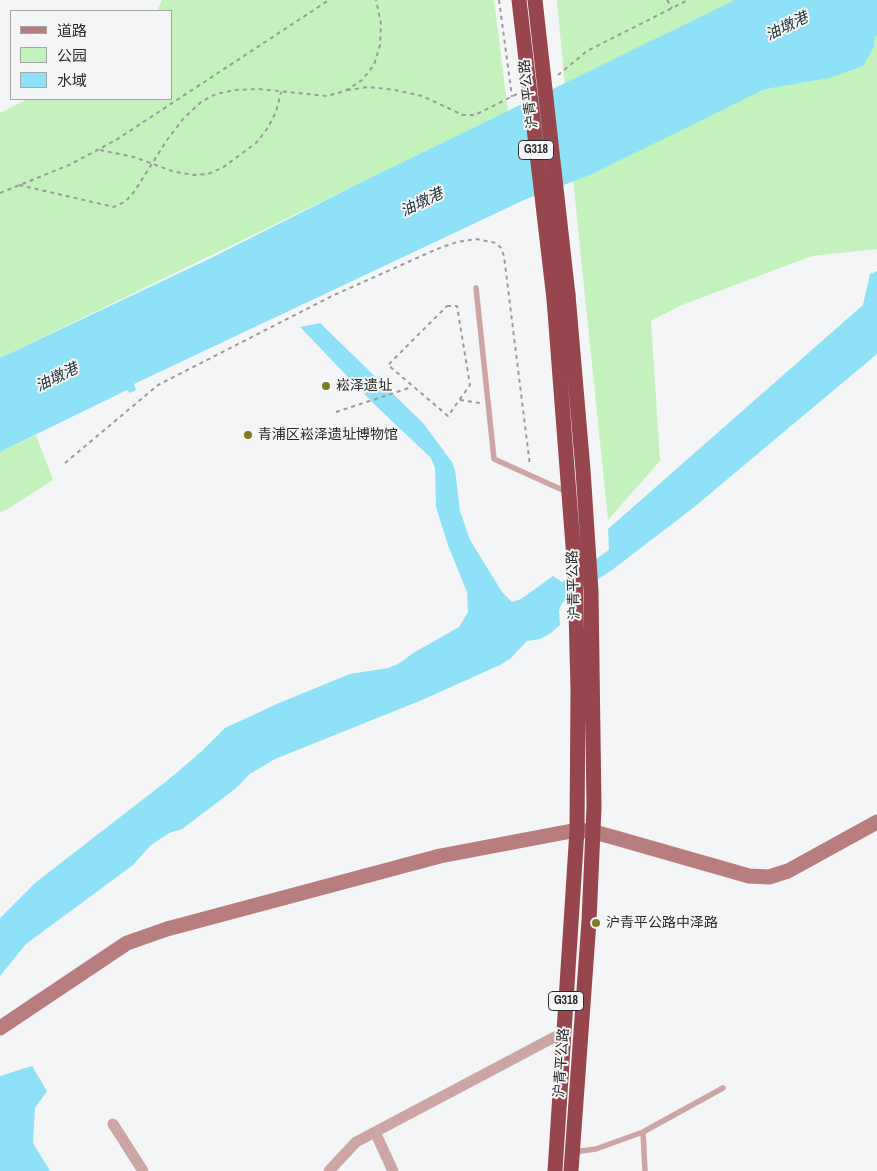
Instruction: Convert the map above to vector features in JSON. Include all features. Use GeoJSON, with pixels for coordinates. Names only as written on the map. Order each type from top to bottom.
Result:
{"type":"FeatureCollection","features":[{"type":"Feature","properties":{"kind":"highway","name":"沪青平公路"},"geometry":{"type":"LineString","coordinates":[[519,0],[561,297],[568,492],[576,603],[578,690],[577,830],[555,1171]]}},
{"type":"Feature","properties":{"kind":"highway","name":"沪青平公路"},"geometry":{"type":"LineString","coordinates":[[535,0],[561,297],[591,591],[594,832],[571,1171]]}},
{"type":"Feature","properties":{"kind":"street"},"geometry":{"type":"LineString","coordinates":[[0,1028],[127,943],[167,929],[440,856],[577,830],[594,832],[749,876],[769,877],[796,866],[877,822]]}},
{"type":"Feature","properties":{"kind":"street"},"geometry":{"type":"LineString","coordinates":[[330,1171],[356,1142],[564,1032]]}},
{"type":"Feature","properties":{"kind":"street"},"geometry":{"type":"LineString","coordinates":[[112,1124],[143,1171]]}},
{"type":"Feature","properties":{"kind":"street"},"geometry":{"type":"LineString","coordinates":[[375,1132],[393,1171]]}},
{"type":"Feature","properties":{"kind":"lane"},"geometry":{"type":"LineString","coordinates":[[476,288],[494,459],[568,492]]}},
{"type":"Feature","properties":{"kind":"lane"},"geometry":{"type":"LineString","coordinates":[[572,1153],[596,1149],[643,1132],[723,1088]]}},
{"type":"Feature","properties":{"kind":"lane"},"geometry":{"type":"LineString","coordinates":[[643,1132],[645,1171]]}},
{"type":"Feature","properties":{"kind":"path"},"geometry":{"type":"LineString","coordinates":[[0,193],[69,165],[116,140],[329,0]]}},
{"type":"Feature","properties":{"kind":"path"},"geometry":{"type":"LineString","coordinates":[[19,185],[114,207],[126,201],[134,192],[182,120],[201,102],[216,94],[235,90],[259,89],[327,96],[345,91],[362,80],[374,65],[380,45],[381,24],[376,0]]}},
{"type":"Feature","properties":{"kind":"path"},"geometry":{"type":"LineString","coordinates":[[499,0],[512,97]]}},
{"type":"Feature","properties":{"kind":"path"},"geometry":{"type":"LineString","coordinates":[[667,0],[672,8]]}},
{"type":"Feature","properties":{"kind":"path"},"geometry":{"type":"LineString","coordinates":[[98,150],[134,157],[172,171],[193,175],[208,174],[222,168],[256,143],[267,129],[276,112],[281,92]]}},
{"type":"Feature","properties":{"kind":"path"},"geometry":{"type":"LineString","coordinates":[[65,463],[158,385],[332,296],[437,249],[456,242],[476,239],[496,243],[504,256],[531,476]]}},
{"type":"Feature","properties":{"kind":"path"},"geometry":{"type":"LineString","coordinates":[[447,306],[457,306],[470,385],[460,400],[448,416],[388,365],[447,306]]}},
{"type":"Feature","properties":{"kind":"path"},"geometry":{"type":"LineString","coordinates":[[336,412],[412,387]]}},
{"type":"Feature","properties":{"kind":"path"},"geometry":{"type":"LineString","coordinates":[[460,400],[488,404]]}},
{"type":"Feature","properties":{"kind":"green space"},"geometry":{"type":"Polygon","coordinates":[[[162,0],[494,0],[508,111],[0,358],[0,113],[26,100],[172,100],[172,10],[157,10],[162,0]]]}},
{"type":"Feature","properties":{"kind":"green space"},"geometry":{"type":"Polygon","coordinates":[[[557,0],[877,0],[877,249],[812,256],[682,305],[651,321],[660,461],[608,520],[575,199],[557,0]]]}},
{"type":"Feature","properties":{"kind":"green space"},"geometry":{"type":"Polygon","coordinates":[[[36,435],[53,480],[0,512],[0,452],[36,435]]]}},
{"type":"Feature","properties":{"kind":"water","name":"油墩港"},"geometry":{"type":"Polygon","coordinates":[[[735,0],[877,0],[877,36],[875,37],[874,47],[863,66],[829,78],[765,89],[590,175],[524,200],[134,384],[136,390],[130,393],[127,390],[0,452],[0,358],[209,259],[735,0]]]}},
{"type":"Feature","properties":{"kind":"water"},"geometry":{"type":"Polygon","coordinates":[[[877,271],[877,354],[693,508],[612,570],[563,602],[559,610],[560,625],[551,633],[540,639],[527,641],[510,659],[500,665],[422,700],[275,759],[250,774],[235,789],[182,829],[169,833],[151,845],[133,865],[26,944],[0,976],[0,918],[35,883],[168,780],[225,728],[279,703],[350,674],[388,668],[398,664],[459,627],[468,612],[467,592],[448,545],[436,507],[435,468],[431,458],[374,404],[300,327],[320,323],[423,423],[452,462],[455,470],[460,511],[470,540],[502,592],[512,602],[521,599],[553,576],[562,582],[609,550],[608,529],[863,305],[870,274],[877,271]]]}},
{"type":"Feature","properties":{"kind":"water"},"geometry":{"type":"Polygon","coordinates":[[[32,1066],[47,1091],[35,1108],[33,1143],[50,1171],[0,1171],[0,1076],[32,1066]]]}},
{"type":"Feature","properties":{"kind":"place","name":"崧泽遗址"},"geometry":{"type":"Point","coordinates":[326,386]}},
{"type":"Feature","properties":{"kind":"place","name":"青浦区崧泽遗址博物馆"},"geometry":{"type":"Point","coordinates":[248,435]}},
{"type":"Feature","properties":{"kind":"place","name":"沪青平公路中泽路"},"geometry":{"type":"Point","coordinates":[596,923]}}]}
